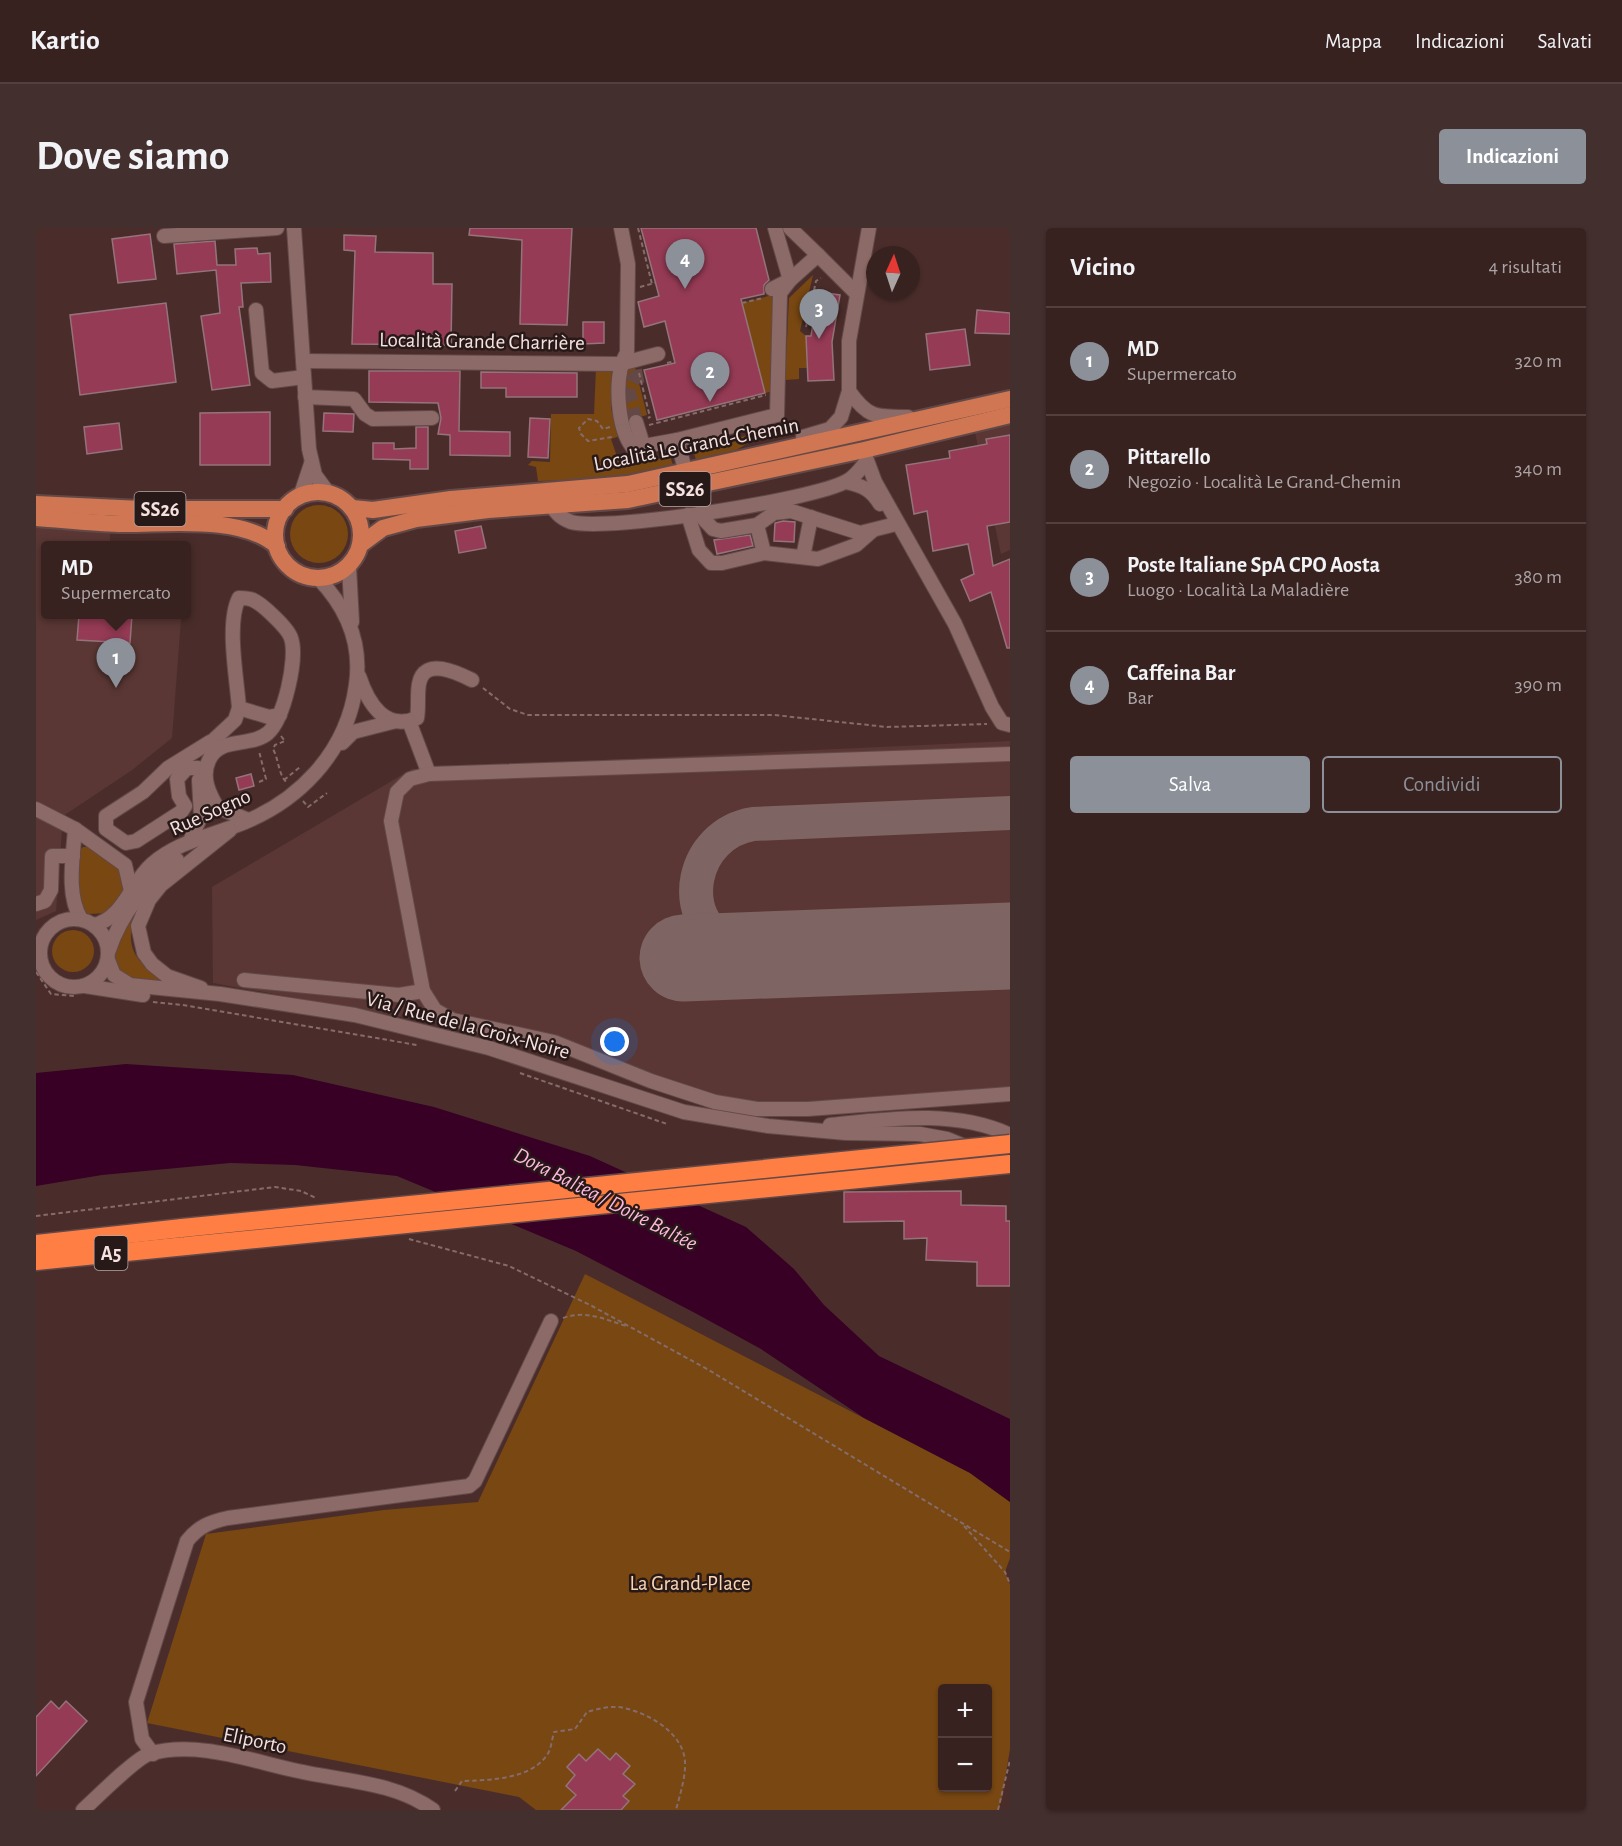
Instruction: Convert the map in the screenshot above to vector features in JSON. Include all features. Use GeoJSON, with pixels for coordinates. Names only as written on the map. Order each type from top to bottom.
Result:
{"type":"FeatureCollection","features":[{"type":"Feature","properties":{"kind":"highway","name":"A5"},"geometry":{"type":"LineString","coordinates":[[36,1261],[184,1237],[1010,1144]]}},
{"type":"Feature","properties":{"kind":"highway","name":"A5"},"geometry":{"type":"LineString","coordinates":[[36,1244],[184,1237],[1010,1164]]}},
{"type":"Feature","properties":{"kind":"main road","name":"Località Le Grand-Chemin"},"geometry":{"type":"LineString","coordinates":[[329,494],[352,508],[373,510],[451,499],[628,484],[686,473],[1010,399]]}},
{"type":"Feature","properties":{"kind":"main road","name":"Località Le Grand-Chemin"},"geometry":{"type":"LineString","coordinates":[[349,566],[360,545],[383,528],[416,519],[551,505],[628,500],[865,456],[1010,415]]}},
{"type":"Feature","properties":{"kind":"main road"},"geometry":{"type":"LineString","coordinates":[[329,494],[316,492],[300,497],[285,509],[276,529],[277,546],[291,568],[306,576],[318,578],[336,575],[349,566]]}},
{"type":"Feature","properties":{"kind":"main road","name":"SS26"},"geometry":{"type":"LineString","coordinates":[[36,504],[141,509],[285,509]]}},
{"type":"Feature","properties":{"kind":"main road"},"geometry":{"type":"LineString","coordinates":[[352,508],[360,525],[360,545]]}},
{"type":"Feature","properties":{"kind":"main road","name":"SS26"},"geometry":{"type":"LineString","coordinates":[[36,518],[118,524],[221,525],[259,534],[277,546]]}},
{"type":"Feature","properties":{"kind":"street"},"geometry":{"type":"LineString","coordinates":[[164,236],[277,228]]}},
{"type":"Feature","properties":{"kind":"street"},"geometry":{"type":"LineString","coordinates":[[294,228],[311,464],[300,497]]}},
{"type":"Feature","properties":{"kind":"street"},"geometry":{"type":"LineString","coordinates":[[621,228],[628,264],[627,353],[620,364],[618,393],[630,426],[633,448],[644,448],[777,415],[780,293],[790,280],[818,255]]}},
{"type":"Feature","properties":{"kind":"street"},"geometry":{"type":"LineString","coordinates":[[775,228],[790,280]]}},
{"type":"Feature","properties":{"kind":"street"},"geometry":{"type":"LineString","coordinates":[[790,228],[856,293]]}},
{"type":"Feature","properties":{"kind":"street"},"geometry":{"type":"LineString","coordinates":[[743,460],[758,450],[830,429],[840,417],[849,391],[849,341],[869,228]]}},
{"type":"Feature","properties":{"kind":"street"},"geometry":{"type":"LineString","coordinates":[[772,289],[790,280]]}},
{"type":"Feature","properties":{"kind":"street"},"geometry":{"type":"LineString","coordinates":[[256,310],[262,373],[272,381],[304,377]]}},
{"type":"Feature","properties":{"kind":"street","name":"Località Grande Charrière"},"geometry":{"type":"LineString","coordinates":[[303,361],[620,364],[662,359]]}},
{"type":"Feature","properties":{"kind":"street"},"geometry":{"type":"LineString","coordinates":[[849,391],[862,410],[873,415],[885,417],[934,416]]}},
{"type":"Feature","properties":{"kind":"street"},"geometry":{"type":"LineString","coordinates":[[305,397],[354,399],[365,414],[373,418],[432,418]]}},
{"type":"Feature","properties":{"kind":"street"},"geometry":{"type":"LineString","coordinates":[[677,440],[686,473]]}},
{"type":"Feature","properties":{"kind":"street"},"geometry":{"type":"LineString","coordinates":[[846,482],[865,456],[906,536],[956,624],[992,707],[1006,724]]}},
{"type":"Feature","properties":{"kind":"street"},"geometry":{"type":"LineString","coordinates":[[311,464],[329,494]]}},
{"type":"Feature","properties":{"kind":"street"},"geometry":{"type":"LineString","coordinates":[[551,505],[559,516],[595,524],[693,515],[846,482],[863,486],[874,493],[892,525],[906,536]]}},
{"type":"Feature","properties":{"kind":"street"},"geometry":{"type":"LineString","coordinates":[[693,515],[721,531],[757,525],[774,513],[791,511],[860,533],[892,525]]}},
{"type":"Feature","properties":{"kind":"street"},"geometry":{"type":"LineString","coordinates":[[693,515],[699,550],[711,563],[722,563],[764,553],[818,559],[856,545],[872,531]]}},
{"type":"Feature","properties":{"kind":"street"},"geometry":{"type":"LineString","coordinates":[[803,557],[811,517]]}},
{"type":"Feature","properties":{"kind":"street"},"geometry":{"type":"LineString","coordinates":[[757,525],[764,553]]}},
{"type":"Feature","properties":{"kind":"street","name":"Rue Sogno"},"geometry":{"type":"LineString","coordinates":[[349,566],[348,590],[352,631]]}},
{"type":"Feature","properties":{"kind":"street","name":"Rue Sogno"},"geometry":{"type":"LineString","coordinates":[[108,955],[121,922],[153,879],[183,855],[237,826],[294,791],[336,749],[349,724],[358,673],[358,651],[352,631],[333,595],[318,578]]}},
{"type":"Feature","properties":{"kind":"street"},"geometry":{"type":"LineString","coordinates":[[198,768],[187,768],[177,779],[179,796],[185,806],[181,812],[136,841],[126,843],[106,829],[106,816],[143,792],[168,768],[210,742],[235,720],[240,708],[234,607],[239,598],[252,599],[284,626],[292,638],[286,698],[277,721],[267,735],[218,747],[208,760],[205,776],[209,791],[217,807],[237,826],[161,885],[149,900],[138,926],[144,953],[167,976],[220,994]]}},
{"type":"Feature","properties":{"kind":"street"},"geometry":{"type":"LineString","coordinates":[[336,749],[353,732],[417,718],[418,684],[431,669],[446,668],[472,680]]}},
{"type":"Feature","properties":{"kind":"street"},"geometry":{"type":"LineString","coordinates":[[358,673],[373,707],[380,714],[402,721],[429,774]]}},
{"type":"Feature","properties":{"kind":"street"},"geometry":{"type":"LineString","coordinates":[[240,708],[277,721]]}},
{"type":"Feature","properties":{"kind":"street"},"geometry":{"type":"LineString","coordinates":[[190,841],[201,816],[198,768],[210,742]]}},
{"type":"Feature","properties":{"kind":"street"},"geometry":{"type":"LineString","coordinates":[[1010,754],[429,774],[410,778],[397,792],[391,821],[423,991],[435,1010],[453,1020],[554,1042],[651,1081],[715,1102],[757,1109],[808,1109],[1010,1094]]}},
{"type":"Feature","properties":{"kind":"street"},"geometry":{"type":"LineString","coordinates":[[36,809],[75,829],[125,865],[152,864]]}},
{"type":"Feature","properties":{"kind":"street","name":"Rue Sogno"},"geometry":{"type":"LineString","coordinates":[[94,925],[104,923],[114,915],[152,864],[190,841],[237,826]]}},
{"type":"Feature","properties":{"kind":"street"},"geometry":{"type":"LineString","coordinates":[[75,829],[74,908],[81,919]]}},
{"type":"Feature","properties":{"kind":"street"},"geometry":{"type":"LineString","coordinates":[[36,904],[45,901],[51,890],[52,856],[73,856]]}},
{"type":"Feature","properties":{"kind":"street"},"geometry":{"type":"LineString","coordinates":[[125,865],[131,891]]}},
{"type":"Feature","properties":{"kind":"street"},"geometry":{"type":"LineString","coordinates":[[81,919],[94,925],[104,936],[108,955],[100,976],[84,991],[54,982],[47,974],[38,952],[42,933],[66,920],[81,919]]}},
{"type":"Feature","properties":{"kind":"street","name":"Via / Rue de la Croix-Noire"},"geometry":{"type":"LineString","coordinates":[[108,955],[114,975],[130,985],[220,994],[355,1015],[489,1048],[684,1112],[801,1129],[846,1133],[920,1134],[947,1139],[1010,1164]]}},
{"type":"Feature","properties":{"kind":"street"},"geometry":{"type":"LineString","coordinates":[[244,980],[399,995],[423,991]]}},
{"type":"Feature","properties":{"kind":"street","name":"Via / Rue de la Croix-Noire"},"geometry":{"type":"LineString","coordinates":[[84,991],[262,1000]]}},
{"type":"Feature","properties":{"kind":"street","name":"Via / Rue de la Croix-Noire"},"geometry":{"type":"LineString","coordinates":[[801,1129],[937,1118],[978,1124],[1010,1135]]}},
{"type":"Feature","properties":{"kind":"street"},"geometry":{"type":"LineString","coordinates":[[153,1754],[142,1739],[138,1723],[139,1688],[187,1540],[195,1530],[208,1522],[228,1518],[469,1486],[475,1481],[551,1321]]}},
{"type":"Feature","properties":{"kind":"street","name":"Eliporto"},"geometry":{"type":"LineString","coordinates":[[83,1810],[147,1755],[172,1750],[226,1755],[389,1788],[420,1801],[433,1810]]}},
{"type":"Feature","properties":{"kind":"path"},"geometry":{"type":"LineString","coordinates":[[638,228],[652,284],[655,283]]}},
{"type":"Feature","properties":{"kind":"path"},"geometry":{"type":"LineString","coordinates":[[806,327],[816,280],[820,277],[827,283]]}},
{"type":"Feature","properties":{"kind":"path"},"geometry":{"type":"LineString","coordinates":[[662,359],[675,361]]}},
{"type":"Feature","properties":{"kind":"path"},"geometry":{"type":"LineString","coordinates":[[603,429],[592,419],[582,423],[579,428],[580,434],[588,441],[650,417],[638,370]]}},
{"type":"Feature","properties":{"kind":"path"},"geometry":{"type":"LineString","coordinates":[[630,426],[778,391]]}},
{"type":"Feature","properties":{"kind":"path"},"geometry":{"type":"LineString","coordinates":[[472,680],[504,705],[528,715],[774,715],[887,727],[1006,724]]}},
{"type":"Feature","properties":{"kind":"path"},"geometry":{"type":"LineString","coordinates":[[277,721],[285,741],[275,745],[273,749],[279,759],[284,780],[308,807],[327,793]]}},
{"type":"Feature","properties":{"kind":"path"},"geometry":{"type":"LineString","coordinates":[[256,738],[266,779],[259,782]]}},
{"type":"Feature","properties":{"kind":"path"},"geometry":{"type":"LineString","coordinates":[[284,780],[300,766]]}},
{"type":"Feature","properties":{"kind":"path"},"geometry":{"type":"LineString","coordinates":[[36,972],[51,994],[84,991]]}},
{"type":"Feature","properties":{"kind":"path"},"geometry":{"type":"LineString","coordinates":[[150,1002],[183,1005],[422,1046]]}},
{"type":"Feature","properties":{"kind":"path"},"geometry":{"type":"LineString","coordinates":[[512,1071],[667,1124]]}},
{"type":"Feature","properties":{"kind":"path"},"geometry":{"type":"LineString","coordinates":[[551,1321],[576,1313],[599,1316],[634,1328]]}},
{"type":"Feature","properties":{"kind":"path"},"geometry":{"type":"LineString","coordinates":[[963,1524],[1005,1572],[1010,1584]]}},
{"type":"Feature","properties":{"kind":"path"},"geometry":{"type":"LineString","coordinates":[[455,1791],[462,1781],[487,1780],[526,1772],[547,1755],[554,1732],[575,1729],[587,1712],[623,1707],[650,1718],[672,1732],[684,1755],[682,1786],[676,1810]]}},
{"type":"Feature","properties":{"kind":"path"},"geometry":{"type":"LineString","coordinates":[[998,1810],[1010,1760]]}},
{"type":"Feature","properties":{"kind":"shaded area"},"geometry":{"type":"Polygon","coordinates":[[[1010,421],[1010,550],[1001,554],[974,428],[1010,421]]]}},
{"type":"Feature","properties":{"kind":"shaded area"},"geometry":{"type":"Polygon","coordinates":[[[36,525],[110,530],[110,541],[41,541],[41,619],[181,619],[172,738],[132,770],[63,816],[56,911],[36,920],[36,525]]]}},
{"type":"Feature","properties":{"kind":"shaded area"},"geometry":{"type":"Polygon","coordinates":[[[1010,741],[1010,1100],[758,1113],[487,1032],[213,983],[212,887],[412,769],[1010,741]]]}},
{"type":"Feature","properties":{"kind":"green space"},"geometry":{"type":"Polygon","coordinates":[[[813,275],[800,331],[806,336],[807,368],[799,368],[799,379],[785,380],[789,298],[813,275]]]}},
{"type":"Feature","properties":{"kind":"green space"},"geometry":{"type":"Polygon","coordinates":[[[772,295],[776,309],[777,390],[765,393],[742,303],[772,295]]]}},
{"type":"Feature","properties":{"kind":"green space"},"geometry":{"type":"Polygon","coordinates":[[[634,363],[647,415],[629,420],[621,390],[627,365],[634,363]]]}},
{"type":"Feature","properties":{"kind":"green space"},"geometry":{"type":"Polygon","coordinates":[[[596,368],[612,368],[611,409],[620,436],[611,439],[621,468],[670,456],[673,465],[613,479],[538,481],[536,467],[528,465],[532,461],[550,462],[551,414],[594,414],[596,368]]]}},
{"type":"Feature","properties":{"kind":"green space"},"geometry":{"type":"Polygon","coordinates":[[[780,427],[782,434],[753,440],[733,452],[696,460],[693,449],[780,427]]]}},
{"type":"Feature","properties":{"kind":"green space"},"geometry":{"type":"Polygon","coordinates":[[[313,505],[325,505],[340,513],[348,528],[348,540],[340,555],[325,563],[313,563],[298,555],[290,540],[290,528],[298,513],[313,505]]]}},
{"type":"Feature","properties":{"kind":"green space"},"geometry":{"type":"Polygon","coordinates":[[[83,847],[88,847],[123,872],[126,891],[108,913],[88,914],[77,905],[78,852],[83,847]]]}},
{"type":"Feature","properties":{"kind":"green space"},"geometry":{"type":"Polygon","coordinates":[[[134,917],[131,939],[136,955],[164,982],[132,978],[122,973],[116,965],[114,956],[116,945],[134,917]]]}},
{"type":"Feature","properties":{"kind":"green space"},"geometry":{"type":"Polygon","coordinates":[[[73,930],[81,931],[88,936],[93,943],[93,959],[88,966],[81,971],[73,972],[65,971],[58,966],[53,959],[52,951],[53,943],[58,936],[65,931],[73,930]]]}},
{"type":"Feature","properties":{"kind":"green space","name":"La Grand-Place"},"geometry":{"type":"Polygon","coordinates":[[[585,1274],[970,1473],[1010,1502],[1010,1558],[1005,1572],[1010,1584],[1010,1749],[998,1810],[536,1810],[519,1797],[147,1723],[206,1534],[384,1510],[478,1502],[585,1274]]]}},
{"type":"Feature","properties":{"kind":"water","name":"Dora Baltea / Doire Baltée"},"geometry":{"type":"Polygon","coordinates":[[[126,1064],[293,1075],[434,1107],[590,1156],[746,1227],[794,1269],[824,1305],[879,1356],[1010,1419],[1010,1502],[970,1473],[864,1418],[761,1349],[695,1313],[576,1251],[397,1176],[295,1165],[230,1163],[102,1175],[36,1186],[36,1073],[126,1064]]]}},
{"type":"Feature","properties":{"kind":"building"},"geometry":{"type":"Polygon","coordinates":[[[470,228],[572,228],[567,325],[520,324],[522,240],[469,235],[470,228]]]}},
{"type":"Feature","properties":{"kind":"building"},"geometry":{"type":"Polygon","coordinates":[[[641,228],[756,228],[769,280],[764,285],[764,294],[741,299],[765,393],[657,420],[644,370],[675,363],[665,321],[644,327],[638,302],[659,296],[641,228]]]}},
{"type":"Feature","properties":{"kind":"building"},"geometry":{"type":"Polygon","coordinates":[[[150,234],[156,279],[118,283],[112,239],[150,234]]]}},
{"type":"Feature","properties":{"kind":"building"},"geometry":{"type":"Polygon","coordinates":[[[344,235],[376,236],[375,252],[433,253],[433,284],[452,284],[451,345],[352,344],[355,251],[344,250],[344,235]]]}},
{"type":"Feature","properties":{"kind":"building"},"geometry":{"type":"Polygon","coordinates":[[[215,241],[217,265],[236,265],[235,249],[257,248],[258,254],[270,253],[271,282],[241,283],[243,307],[239,307],[250,385],[212,390],[201,316],[220,313],[216,270],[177,274],[174,244],[215,241]]]}},
{"type":"Feature","properties":{"kind":"building"},"geometry":{"type":"Polygon","coordinates":[[[818,292],[840,295],[832,342],[834,380],[808,381],[806,336],[811,336],[818,292]]]}},
{"type":"Feature","properties":{"kind":"building"},"geometry":{"type":"Polygon","coordinates":[[[166,303],[176,382],[80,395],[70,315],[166,303]]]}},
{"type":"Feature","properties":{"kind":"building"},"geometry":{"type":"Polygon","coordinates":[[[977,310],[1010,313],[1010,334],[975,333],[977,310]]]}},
{"type":"Feature","properties":{"kind":"building"},"geometry":{"type":"Polygon","coordinates":[[[583,322],[604,322],[604,343],[583,344],[583,322]]]}},
{"type":"Feature","properties":{"kind":"building"},"geometry":{"type":"Polygon","coordinates":[[[965,329],[970,365],[930,370],[926,334],[965,329]]]}},
{"type":"Feature","properties":{"kind":"building"},"geometry":{"type":"Polygon","coordinates":[[[369,371],[460,371],[459,431],[510,432],[510,456],[450,455],[450,435],[438,434],[441,418],[438,403],[369,402],[369,371]]]}},
{"type":"Feature","properties":{"kind":"building"},"geometry":{"type":"Polygon","coordinates":[[[481,372],[577,373],[577,397],[506,397],[506,388],[481,388],[481,372]]]}},
{"type":"Feature","properties":{"kind":"building"},"geometry":{"type":"Polygon","coordinates":[[[270,412],[270,465],[200,465],[200,413],[270,412]]]}},
{"type":"Feature","properties":{"kind":"building"},"geometry":{"type":"Polygon","coordinates":[[[324,413],[354,414],[353,432],[323,431],[324,413]]]}},
{"type":"Feature","properties":{"kind":"building"},"geometry":{"type":"Polygon","coordinates":[[[530,418],[550,419],[548,458],[528,457],[530,418]]]}},
{"type":"Feature","properties":{"kind":"building"},"geometry":{"type":"Polygon","coordinates":[[[119,423],[122,449],[87,454],[84,427],[119,423]]]}},
{"type":"Feature","properties":{"kind":"building"},"geometry":{"type":"Polygon","coordinates":[[[416,427],[428,427],[428,469],[410,469],[410,460],[373,459],[373,443],[394,443],[394,449],[416,448],[416,427]]]}},
{"type":"Feature","properties":{"kind":"building"},"geometry":{"type":"Polygon","coordinates":[[[1010,435],[1010,522],[987,526],[993,566],[1010,559],[1010,648],[1007,648],[991,592],[970,601],[961,580],[974,574],[968,544],[933,551],[927,511],[914,514],[906,465],[950,458],[949,451],[987,444],[986,439],[1010,435]]]}},
{"type":"Feature","properties":{"kind":"building"},"geometry":{"type":"Polygon","coordinates":[[[795,522],[794,542],[774,541],[775,523],[795,522]]]}},
{"type":"Feature","properties":{"kind":"building"},"geometry":{"type":"Polygon","coordinates":[[[481,526],[486,548],[459,553],[455,531],[481,526]]]}},
{"type":"Feature","properties":{"kind":"building"},"geometry":{"type":"Polygon","coordinates":[[[750,535],[753,546],[717,554],[714,540],[750,535]]]}},
{"type":"Feature","properties":{"kind":"building"},"geometry":{"type":"Polygon","coordinates":[[[79,619],[132,619],[130,643],[77,640],[79,619]]]}},
{"type":"Feature","properties":{"kind":"building"},"geometry":{"type":"Polygon","coordinates":[[[251,774],[254,786],[239,790],[236,778],[251,774]]]}},
{"type":"Feature","properties":{"kind":"building"},"geometry":{"type":"Polygon","coordinates":[[[961,1191],[961,1205],[1006,1206],[1006,1221],[1010,1221],[1010,1286],[977,1286],[977,1262],[926,1260],[927,1238],[904,1239],[904,1221],[844,1222],[844,1192],[961,1191]]]}},
{"type":"Feature","properties":{"kind":"building"},"geometry":{"type":"Polygon","coordinates":[[[51,1701],[59,1709],[66,1701],[87,1721],[36,1776],[36,1717],[51,1701]]]}},
{"type":"Feature","properties":{"kind":"building"},"geometry":{"type":"Polygon","coordinates":[[[598,1749],[610,1760],[616,1753],[630,1766],[623,1774],[635,1784],[623,1796],[629,1801],[621,1810],[561,1810],[576,1795],[566,1786],[575,1775],[567,1767],[579,1754],[586,1761],[598,1749]]]}},
{"type":"Feature","properties":{"kind":"taxiway"},"geometry":{"type":"LineString","coordinates":[[770,955],[734,949],[712,933],[701,916],[696,897],[698,878],[704,859],[716,843],[732,831],[753,824],[1010,813]]}},
{"type":"Feature","properties":{"kind":"runway"},"geometry":{"type":"LineString","coordinates":[[683,958],[1010,946]]}},
{"type":"Feature","properties":{"kind":"tunnel"},"geometry":{"type":"LineString","coordinates":[[636,422],[628,390],[635,377],[645,375]]}},
{"type":"Feature","properties":{"kind":"place","name":"Caffeina Bar"},"geometry":{"type":"Point","coordinates":[685,289]}},
{"type":"Feature","properties":{"kind":"place","name":"Poste Italiane SpA CPO Aosta"},"geometry":{"type":"Point","coordinates":[819,339]}},
{"type":"Feature","properties":{"kind":"place","name":"Pittarello"},"geometry":{"type":"Point","coordinates":[710,402]}},
{"type":"Feature","properties":{"kind":"place","name":"MD"},"geometry":{"type":"Point","coordinates":[116,688]}}]}
